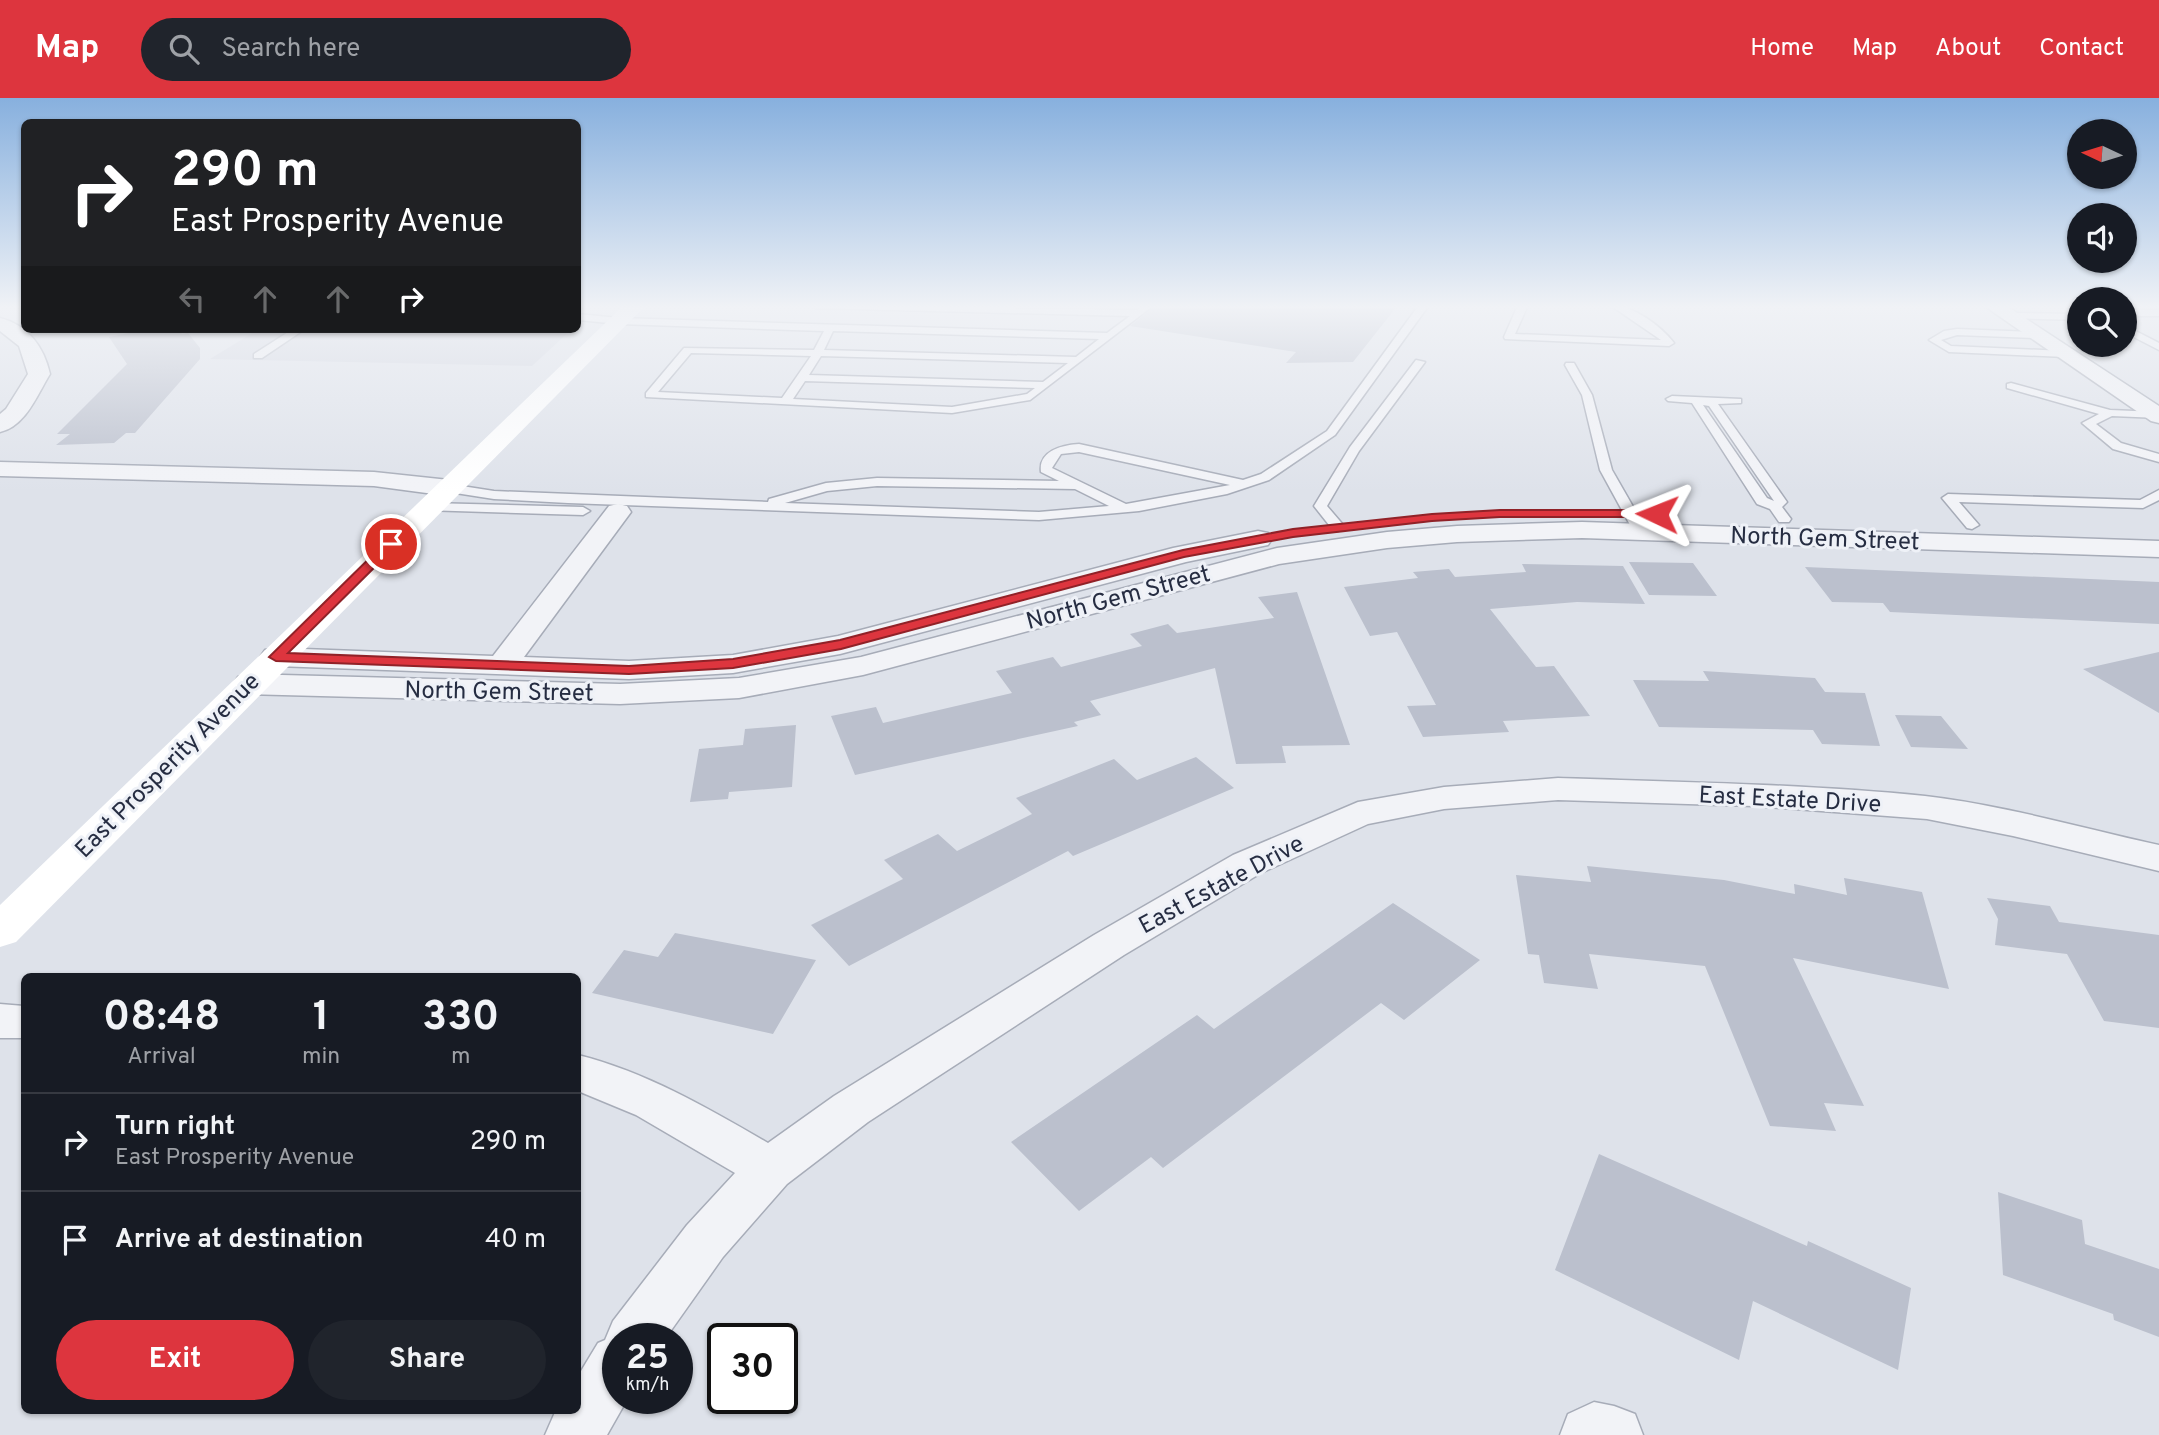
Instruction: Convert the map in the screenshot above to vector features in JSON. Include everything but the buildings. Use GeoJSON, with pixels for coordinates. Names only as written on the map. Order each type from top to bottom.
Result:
{"type":"FeatureCollection","features":[{"type":"Feature","properties":{"kind":"main road","name":"East Prosperity Avenue"},"geometry":{"type":"LineString","coordinates":[[0,931],[571,367]]}},
{"type":"Feature","properties":{"kind":"street"},"geometry":{"type":"LineString","coordinates":[[0,425],[15,413],[39,374],[38,367]]}},
{"type":"Feature","properties":{"kind":"street"},"geometry":{"type":"LineString","coordinates":[[2085,367],[2158,415]]}},
{"type":"Feature","properties":{"kind":"street"},"geometry":{"type":"LineString","coordinates":[[0,469],[374,479],[439,497]]}},
{"type":"Feature","properties":{"kind":"street"},"geometry":{"type":"LineString","coordinates":[[502,665],[618,512]]}},
{"type":"Feature","properties":{"kind":"street","name":"North Gem Street"},"geometry":{"type":"LineString","coordinates":[[249,684],[544,693],[632,693],[739,688],[863,666],[1277,556],[1387,540],[1457,534],[1582,530],[1636,522],[1779,512],[1972,525],[2159,532]]}},
{"type":"Feature","properties":{"kind":"street","name":"North Gem Street"},"geometry":{"type":"LineString","coordinates":[[276,657],[629,670],[682,668],[783,656],[841,645],[1183,554],[1338,527],[1500,513],[2159,549]]}},
{"type":"Feature","properties":{"kind":"street","name":"East Estate Drive"},"geometry":{"type":"LineString","coordinates":[[644,1323],[705,1241],[769,1169],[851,1109],[1109,945],[1247,864],[1358,814],[1444,797],[1558,789],[1753,795],[1927,808],[2013,824],[2159,859]]}},
{"type":"Feature","properties":{"kind":"street"},"geometry":{"type":"LineString","coordinates":[[0,1021],[21,1022]]}},
{"type":"Feature","properties":{"kind":"street"},"geometry":{"type":"LineString","coordinates":[[581,1074],[605,1080],[677,1115],[769,1169]]}},
{"type":"Feature","properties":{"kind":"street"},"geometry":{"type":"LineString","coordinates":[[574,1435],[602,1389]]}},
{"type":"Feature","properties":{"kind":"street"},"geometry":{"type":"LineString","coordinates":[[1589,1435],[1594,1431],[1614,1435]]}},
{"type":"Feature","properties":{"kind":"lane"},"geometry":{"type":"LineString","coordinates":[[673,367],[650,395],[952,410],[1030,397],[1069,367]]}},
{"type":"Feature","properties":{"kind":"lane"},"geometry":{"type":"LineString","coordinates":[[786,401],[808,367]]}},
{"type":"Feature","properties":{"kind":"lane"},"geometry":{"type":"LineString","coordinates":[[439,497],[494,495],[1039,516],[1124,508],[1227,490],[1265,477],[1331,433],[1379,367]]}},
{"type":"Feature","properties":{"kind":"lane"},"geometry":{"type":"LineString","coordinates":[[1338,527],[1320,506],[1357,444],[1416,367]]}},
{"type":"Feature","properties":{"kind":"lane"},"geometry":{"type":"LineString","coordinates":[[1571,367],[1587,395],[1606,470],[1636,522]]}},
{"type":"Feature","properties":{"kind":"lane"},"geometry":{"type":"LineString","coordinates":[[801,378],[1046,385]]}},
{"type":"Feature","properties":{"kind":"lane"},"geometry":{"type":"LineString","coordinates":[[2011,386],[2110,413],[2158,415]]}},
{"type":"Feature","properties":{"kind":"lane"},"geometry":{"type":"LineString","coordinates":[[1672,399],[1737,401]]}},
{"type":"Feature","properties":{"kind":"lane"},"geometry":{"type":"LineString","coordinates":[[1703,400],[1697,404],[1762,501],[1779,512]]}},
{"type":"Feature","properties":{"kind":"lane"},"geometry":{"type":"LineString","coordinates":[[2110,413],[2088,423],[2117,446],[2159,458]]}},
{"type":"Feature","properties":{"kind":"lane"},"geometry":{"type":"LineString","coordinates":[[1124,508],[1045,469],[1049,457],[1062,448],[1079,448],[1243,484]]}},
{"type":"Feature","properties":{"kind":"lane"},"geometry":{"type":"LineString","coordinates":[[760,506],[826,487],[877,482],[1076,485]]}},
{"type":"Feature","properties":{"kind":"lane"},"geometry":{"type":"LineString","coordinates":[[1972,525],[1948,498],[2143,504],[2159,494]]}},
{"type":"Feature","properties":{"kind":"lane"},"geometry":{"type":"LineString","coordinates":[[439,497],[618,512]]}},
{"type":"Feature","properties":{"kind":"route"},"geometry":{"type":"LineString","coordinates":[[391,544],[276,657],[629,670],[733,664],[841,645],[1183,554],[1293,533],[1432,517],[1500,513],[1657,514]]}}]}
